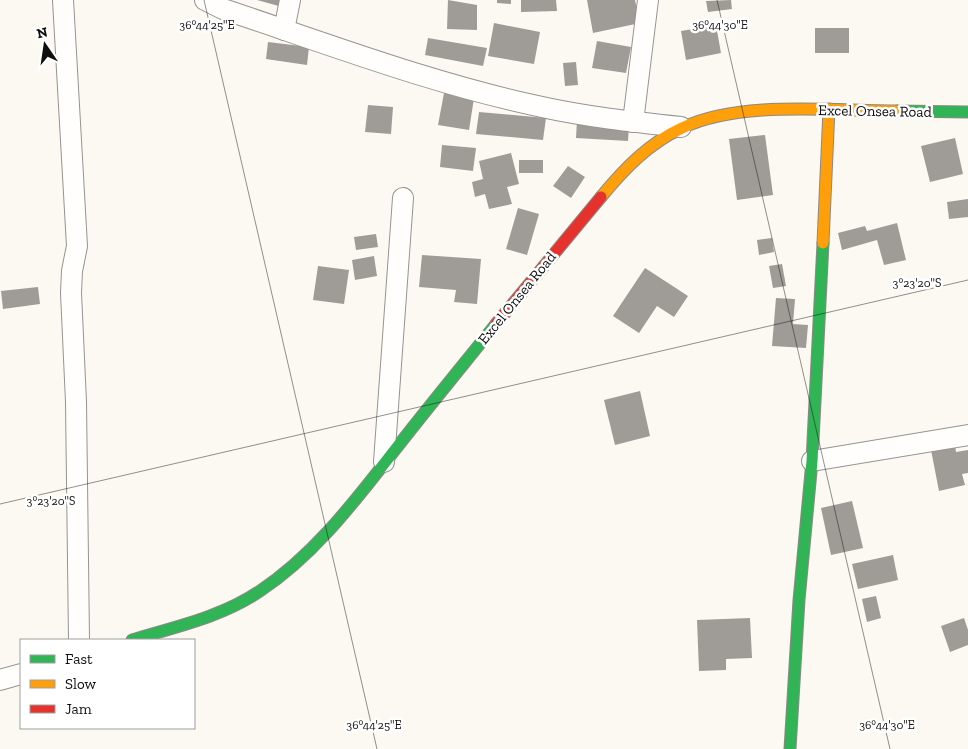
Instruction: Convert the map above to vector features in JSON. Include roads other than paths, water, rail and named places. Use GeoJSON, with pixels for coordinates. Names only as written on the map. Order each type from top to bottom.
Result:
{"type":"FeatureCollection","features":[{"type":"Feature","properties":{"kind":"street"},"geometry":{"type":"LineString","coordinates":[[63,0],[77,246],[72,271],[71,293],[76,402],[79,639]]}},
{"type":"Feature","properties":{"kind":"street"},"geometry":{"type":"LineString","coordinates":[[204,0],[222,10],[487,94],[543,108],[633,122],[680,127]]}},
{"type":"Feature","properties":{"kind":"street"},"geometry":{"type":"LineString","coordinates":[[284,30],[290,0]]}},
{"type":"Feature","properties":{"kind":"street"},"geometry":{"type":"LineString","coordinates":[[633,122],[648,0]]}},
{"type":"Feature","properties":{"kind":"street"},"geometry":{"type":"LineString","coordinates":[[790,749],[799,600],[812,461],[828,109]]}},
{"type":"Feature","properties":{"kind":"street","name":"Excel Onsea Road"},"geometry":{"type":"LineString","coordinates":[[135,639],[224,610],[258,592],[279,578],[323,536],[620,174],[642,152],[680,127],[697,120],[724,113],[828,109],[968,112]]}},
{"type":"Feature","properties":{"kind":"street"},"geometry":{"type":"LineString","coordinates":[[384,462],[402,198]]}},
{"type":"Feature","properties":{"kind":"street"},"geometry":{"type":"LineString","coordinates":[[812,461],[968,435]]}},
{"type":"Feature","properties":{"kind":"street"},"geometry":{"type":"LineString","coordinates":[[0,680],[20,674]]}}]}
